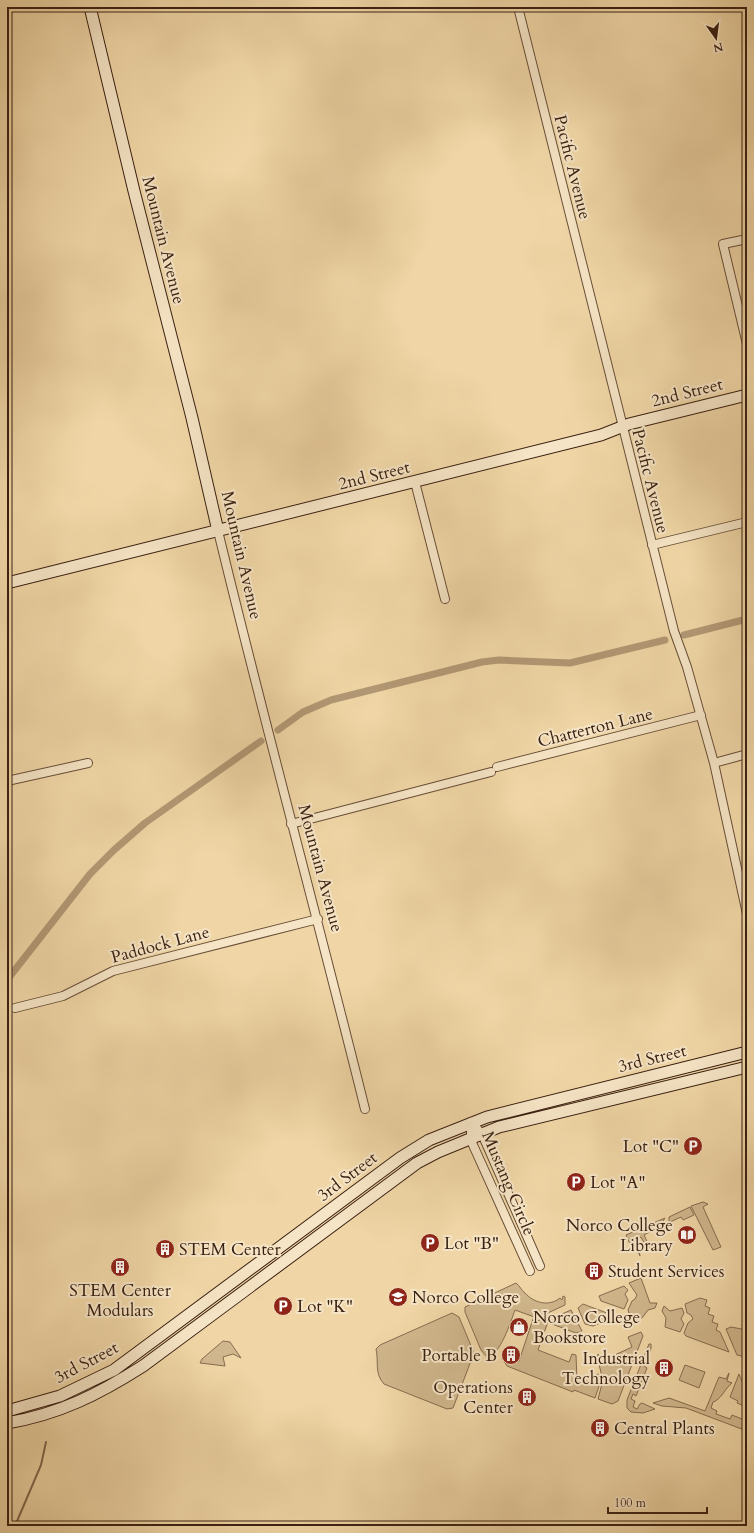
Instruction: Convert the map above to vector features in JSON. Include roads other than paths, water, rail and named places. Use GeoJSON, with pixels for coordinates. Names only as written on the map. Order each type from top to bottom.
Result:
{"type":"FeatureCollection","features":[{"type":"Feature","properties":{"kind":"street","name":"Mountain Avenue"},"geometry":{"type":"LineString","coordinates":[[90,7],[134,191],[192,418],[266,726],[291,824],[318,919],[366,1109]]}},
{"type":"Feature","properties":{"kind":"street","name":"Pacific Avenue"},"geometry":{"type":"LineString","coordinates":[[518,7],[674,631],[687,667],[714,763],[747,914]]}},
{"type":"Feature","properties":{"kind":"street"},"geometry":{"type":"LineString","coordinates":[[747,239],[723,244],[747,344]]}},
{"type":"Feature","properties":{"kind":"street","name":"2nd Street"},"geometry":{"type":"LineString","coordinates":[[7,583],[416,482],[601,435],[622,426],[747,395]]}},
{"type":"Feature","properties":{"kind":"street"},"geometry":{"type":"LineString","coordinates":[[416,482],[445,599]]}},
{"type":"Feature","properties":{"kind":"street"},"geometry":{"type":"LineString","coordinates":[[652,545],[747,522]]}},
{"type":"Feature","properties":{"kind":"street","name":"Chatterton Lane"},"geometry":{"type":"LineString","coordinates":[[291,824],[700,716]]}},
{"type":"Feature","properties":{"kind":"street"},"geometry":{"type":"LineString","coordinates":[[714,763],[747,754]]}},
{"type":"Feature","properties":{"kind":"street"},"geometry":{"type":"LineString","coordinates":[[7,781],[88,762]]}},
{"type":"Feature","properties":{"kind":"street","name":"Paddock Lane"},"geometry":{"type":"LineString","coordinates":[[15,1008],[63,996],[113,971],[318,919]]}},
{"type":"Feature","properties":{"kind":"street","name":"3rd Street"},"geometry":{"type":"LineString","coordinates":[[7,1411],[60,1396],[114,1370],[400,1158],[429,1140],[471,1122],[747,1052]]}},
{"type":"Feature","properties":{"kind":"street","name":"3rd Street"},"geometry":{"type":"LineString","coordinates":[[7,1423],[32,1419],[64,1409],[113,1385],[143,1366],[417,1163],[438,1152],[499,1127],[747,1067]]}},
{"type":"Feature","properties":{"kind":"street","name":"Mustang Circle"},"geometry":{"type":"LineString","coordinates":[[471,1122],[482,1134],[540,1266]]}},
{"type":"Feature","properties":{"kind":"street","name":"Mustang Circle"},"geometry":{"type":"LineString","coordinates":[[471,1122],[470,1138],[530,1271]]}},
{"type":"Feature","properties":{"kind":"street"},"geometry":{"type":"LineString","coordinates":[[313,1223],[320,1235]]}},
{"type":"Feature","properties":{"kind":"waterway"},"geometry":{"type":"LineString","coordinates":[[684,635],[747,619]]}},
{"type":"Feature","properties":{"kind":"waterway"},"geometry":{"type":"LineString","coordinates":[[278,730],[303,712],[331,700],[482,662],[499,660],[570,663],[665,640]]}},
{"type":"Feature","properties":{"kind":"waterway"},"geometry":{"type":"LineString","coordinates":[[7,980],[90,874],[114,850],[145,823],[261,741]]}},
{"type":"Feature","properties":{"kind":"waterway"},"geometry":{"type":"LineString","coordinates":[[15,1526],[41,1465],[46,1442]]}},
{"type":"Feature","properties":{"kind":"place","name":"Lot \"C\""},"geometry":{"type":"Point","coordinates":[693,1146]}},
{"type":"Feature","properties":{"kind":"place","name":"Lot \"A\""},"geometry":{"type":"Point","coordinates":[576,1182]}},
{"type":"Feature","properties":{"kind":"place","name":"Norco College Library"},"geometry":{"type":"Point","coordinates":[687,1235]}},
{"type":"Feature","properties":{"kind":"place","name":"Lot \"B\""},"geometry":{"type":"Point","coordinates":[430,1243]}},
{"type":"Feature","properties":{"kind":"place","name":"STEM Center"},"geometry":{"type":"Point","coordinates":[165,1249]}},
{"type":"Feature","properties":{"kind":"place","name":"STEM Center Modulars"},"geometry":{"type":"Point","coordinates":[120,1267]}},
{"type":"Feature","properties":{"kind":"place","name":"Student Services"},"geometry":{"type":"Point","coordinates":[594,1271]}},
{"type":"Feature","properties":{"kind":"place","name":"Norco College"},"geometry":{"type":"Point","coordinates":[398,1297]}},
{"type":"Feature","properties":{"kind":"place","name":"Lot \"K\""},"geometry":{"type":"Point","coordinates":[283,1306]}},
{"type":"Feature","properties":{"kind":"place","name":"Norco College Bookstore"},"geometry":{"type":"Point","coordinates":[519,1327]}},
{"type":"Feature","properties":{"kind":"place","name":"Portable B"},"geometry":{"type":"Point","coordinates":[511,1355]}},
{"type":"Feature","properties":{"kind":"place","name":"Industrial Technology"},"geometry":{"type":"Point","coordinates":[664,1368]}},
{"type":"Feature","properties":{"kind":"place","name":"Operations Center"},"geometry":{"type":"Point","coordinates":[527,1397]}},
{"type":"Feature","properties":{"kind":"place","name":"Central Plants"},"geometry":{"type":"Point","coordinates":[600,1428]}}]}
